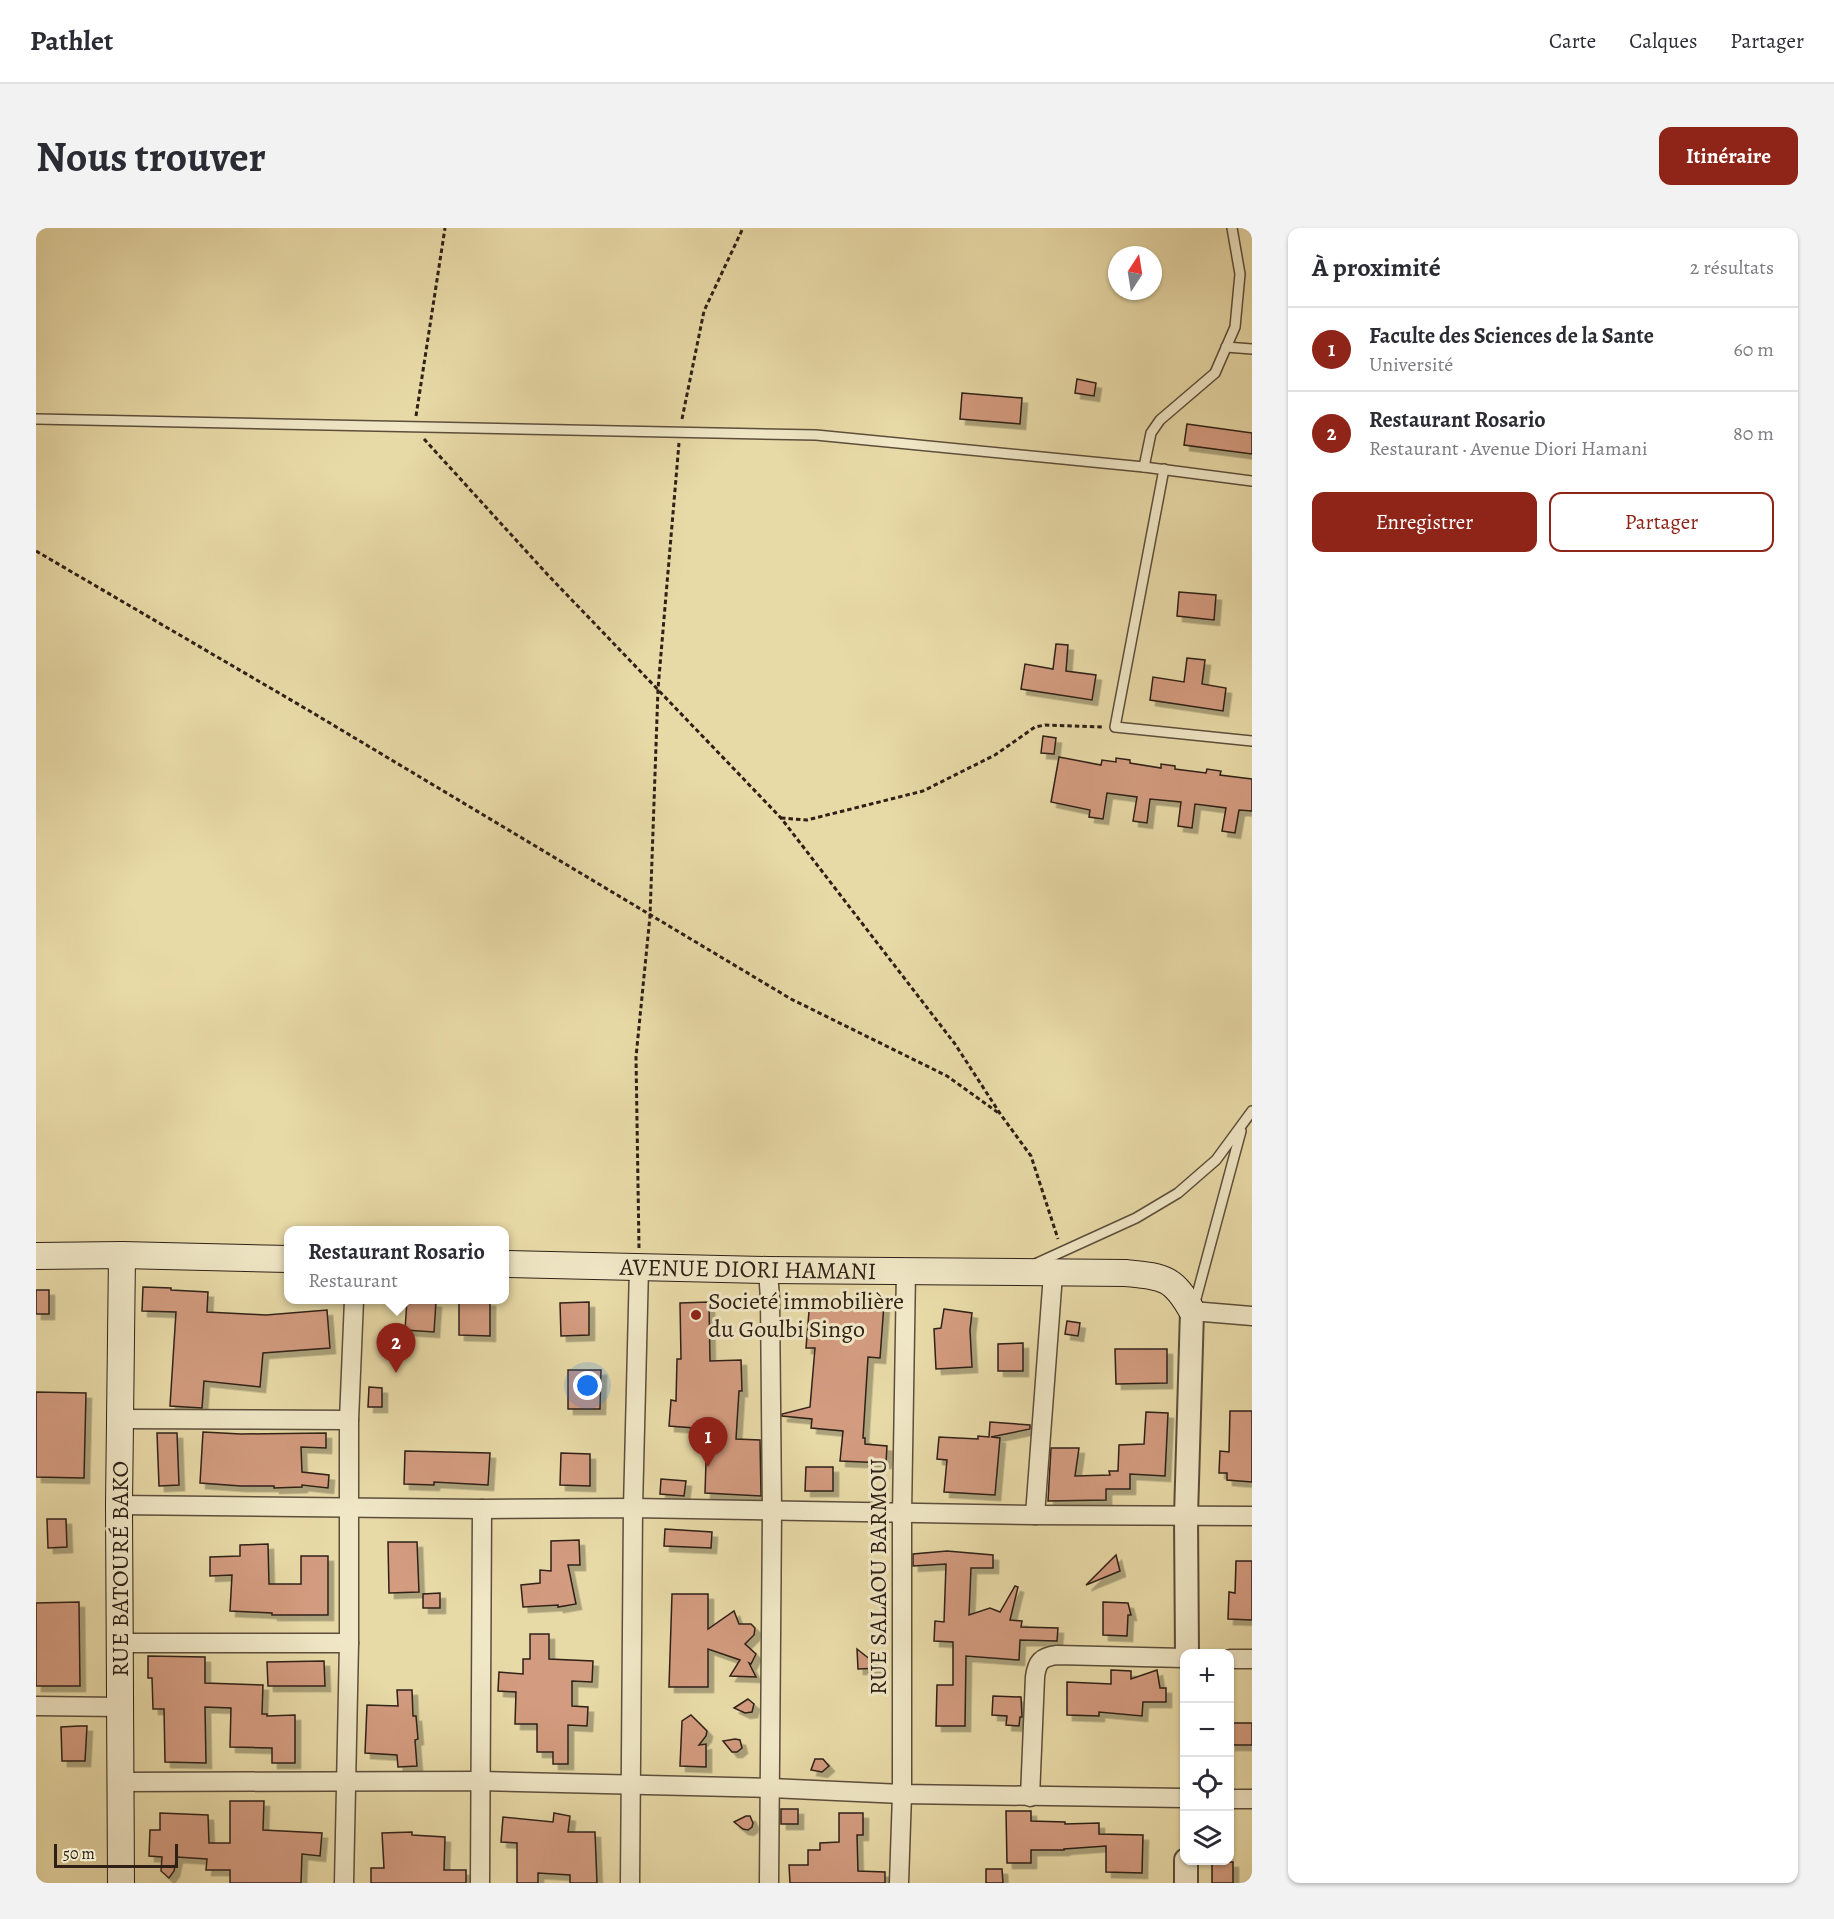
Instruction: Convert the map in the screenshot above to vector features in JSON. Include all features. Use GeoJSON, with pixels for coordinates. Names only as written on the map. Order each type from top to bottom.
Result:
{"type":"FeatureCollection","features":[{"type":"Feature","properties":{"kind":"main road"},"geometry":{"type":"LineString","coordinates":[[36,1256],[122,1255],[284,1259]]}},
{"type":"Feature","properties":{"kind":"main road","name":"RUE BATOURÉ BAKO"},"geometry":{"type":"LineString","coordinates":[[121,1883],[119,1505],[122,1255]]}},
{"type":"Feature","properties":{"kind":"main road","name":"AVENUE DIORI HAMANI"},"geometry":{"type":"LineString","coordinates":[[509,1264],[768,1270],[1126,1273],[1151,1276],[1171,1282],[1182,1294],[1192,1311]]}},
{"type":"Feature","properties":{"kind":"street"},"geometry":{"type":"LineString","coordinates":[[630,1883],[633,1508],[639,1267]]}},
{"type":"Feature","properties":{"kind":"street"},"geometry":{"type":"LineString","coordinates":[[768,1270],[772,1511],[769,1883]]}},
{"type":"Feature","properties":{"kind":"street","name":"RUE SALAOU BARMOU"},"geometry":{"type":"LineString","coordinates":[[899,1883],[902,1794],[902,1513],[906,1271]]}},
{"type":"Feature","properties":{"kind":"street"},"geometry":{"type":"LineString","coordinates":[[1035,1515],[1053,1274]]}},
{"type":"Feature","properties":{"kind":"street"},"geometry":{"type":"LineString","coordinates":[[344,1883],[350,1644],[349,1420],[354,1304]]}},
{"type":"Feature","properties":{"kind":"street"},"geometry":{"type":"LineString","coordinates":[[1187,1649],[1186,1516],[1192,1311],[1252,1316]]}},
{"type":"Feature","properties":{"kind":"street"},"geometry":{"type":"LineString","coordinates":[[120,1419],[349,1420]]}},
{"type":"Feature","properties":{"kind":"street"},"geometry":{"type":"LineString","coordinates":[[119,1505],[482,1509],[633,1508],[1035,1515],[1252,1516]]}},
{"type":"Feature","properties":{"kind":"street"},"geometry":{"type":"LineString","coordinates":[[480,1883],[482,1509]]}},
{"type":"Feature","properties":{"kind":"street"},"geometry":{"type":"LineString","coordinates":[[119,1643],[350,1644]]}},
{"type":"Feature","properties":{"kind":"street"},"geometry":{"type":"LineString","coordinates":[[1030,1797],[1035,1677],[1037,1664],[1044,1657],[1057,1655],[1180,1658]]}},
{"type":"Feature","properties":{"kind":"street"},"geometry":{"type":"LineString","coordinates":[[1234,1659],[1252,1659]]}},
{"type":"Feature","properties":{"kind":"street"},"geometry":{"type":"LineString","coordinates":[[36,1706],[120,1707]]}},
{"type":"Feature","properties":{"kind":"street"},"geometry":{"type":"LineString","coordinates":[[120,1782],[481,1781],[771,1788],[902,1794],[1180,1798]]}},
{"type":"Feature","properties":{"kind":"street"},"geometry":{"type":"LineString","coordinates":[[1234,1799],[1252,1799]]}},
{"type":"Feature","properties":{"kind":"street"},"geometry":{"type":"LineString","coordinates":[[1186,1865],[1186,1883]]}},
{"type":"Feature","properties":{"kind":"lane"},"geometry":{"type":"LineString","coordinates":[[1144,467],[1151,433],[1160,420],[1215,373],[1235,327],[1240,274],[1232,228]]}},
{"type":"Feature","properties":{"kind":"lane"},"geometry":{"type":"LineString","coordinates":[[1226,347],[1252,350]]}},
{"type":"Feature","properties":{"kind":"lane"},"geometry":{"type":"LineString","coordinates":[[36,419],[680,432],[861,438],[1164,469],[1252,481]]}},
{"type":"Feature","properties":{"kind":"lane"},"geometry":{"type":"LineString","coordinates":[[1164,469],[1115,727],[1252,741]]}},
{"type":"Feature","properties":{"kind":"lane"},"geometry":{"type":"LineString","coordinates":[[1013,1273],[1136,1218],[1178,1193],[1216,1160],[1252,1111]]}},
{"type":"Feature","properties":{"kind":"lane"},"geometry":{"type":"LineString","coordinates":[[1192,1311],[1242,1127]]}},
{"type":"Feature","properties":{"kind":"path"},"geometry":{"type":"LineString","coordinates":[[446,228],[414,428],[547,574],[781,818],[955,1044],[1001,1115],[1031,1156],[1058,1240]]}},
{"type":"Feature","properties":{"kind":"path"},"geometry":{"type":"LineString","coordinates":[[638,1233],[636,1057],[650,916],[658,689],[680,432],[704,311],[743,228]]}},
{"type":"Feature","properties":{"kind":"path"},"geometry":{"type":"LineString","coordinates":[[36,551],[308,710],[791,999],[947,1076],[1001,1115]]}},
{"type":"Feature","properties":{"kind":"path"},"geometry":{"type":"LineString","coordinates":[[781,818],[807,820],[923,791],[995,755],[1035,727],[1045,725],[1115,727]]}},
{"type":"Feature","properties":{"kind":"building"},"geometry":{"type":"Polygon","coordinates":[[[1077,379],[1096,383],[1094,396],[1075,393],[1077,379]]]}},
{"type":"Feature","properties":{"kind":"building"},"geometry":{"type":"Polygon","coordinates":[[[962,393],[1022,398],[1020,424],[960,419],[962,393]]]}},
{"type":"Feature","properties":{"kind":"building"},"geometry":{"type":"Polygon","coordinates":[[[1187,424],[1252,433],[1252,454],[1184,445],[1187,424]]]}},
{"type":"Feature","properties":{"kind":"building"},"geometry":{"type":"Polygon","coordinates":[[[1179,592],[1216,595],[1214,620],[1177,616],[1179,592]]]}},
{"type":"Feature","properties":{"kind":"building"},"geometry":{"type":"Polygon","coordinates":[[[1056,644],[1068,645],[1066,671],[1096,675],[1092,700],[1021,689],[1025,664],[1053,669],[1056,644]]]}},
{"type":"Feature","properties":{"kind":"building"},"geometry":{"type":"Polygon","coordinates":[[[1187,658],[1205,660],[1202,684],[1226,688],[1223,711],[1150,700],[1153,677],[1184,682],[1187,658]]]}},
{"type":"Feature","properties":{"kind":"building"},"geometry":{"type":"Polygon","coordinates":[[[1043,736],[1056,738],[1054,754],[1041,753],[1043,736]]]}},
{"type":"Feature","properties":{"kind":"building"},"geometry":{"type":"Polygon","coordinates":[[[1059,757],[1101,765],[1102,760],[1116,762],[1116,758],[1130,760],[1130,763],[1161,768],[1161,764],[1175,766],[1175,769],[1206,773],[1207,769],[1221,771],[1220,775],[1252,779],[1252,811],[1239,810],[1235,833],[1222,831],[1226,808],[1195,804],[1192,828],[1178,826],[1181,802],[1150,799],[1147,823],[1133,821],[1137,797],[1107,793],[1103,819],[1089,817],[1090,810],[1051,802],[1059,757]]]}},
{"type":"Feature","properties":{"kind":"building"},"geometry":{"type":"Polygon","coordinates":[[[143,1287],[208,1292],[207,1312],[266,1315],[327,1310],[330,1348],[263,1353],[260,1387],[204,1381],[202,1408],[170,1406],[176,1312],[142,1311],[143,1287]]]}},
{"type":"Feature","properties":{"kind":"building"},"geometry":{"type":"Polygon","coordinates":[[[36,1290],[49,1290],[49,1314],[36,1314],[36,1290]]]}},
{"type":"Feature","properties":{"kind":"building"},"geometry":{"type":"Polygon","coordinates":[[[810,1299],[884,1304],[880,1358],[868,1357],[863,1438],[865,1438],[865,1444],[887,1446],[886,1463],[840,1461],[843,1431],[811,1428],[812,1419],[782,1416],[782,1414],[810,1407],[815,1348],[806,1348],[810,1299]]]}},
{"type":"Feature","properties":{"kind":"building"},"geometry":{"type":"Polygon","coordinates":[[[589,1302],[589,1335],[561,1336],[560,1303],[589,1302]]]}},
{"type":"Feature","properties":{"kind":"building"},"geometry":{"type":"Polygon","coordinates":[[[709,1302],[710,1361],[741,1360],[742,1391],[739,1391],[736,1439],[760,1440],[761,1496],[705,1493],[707,1429],[669,1426],[671,1400],[676,1401],[677,1359],[681,1359],[680,1303],[709,1302]]]}},
{"type":"Feature","properties":{"kind":"building"},"geometry":{"type":"Polygon","coordinates":[[[407,1304],[436,1304],[434,1332],[405,1330],[407,1304]]]}},
{"type":"Feature","properties":{"kind":"building"},"geometry":{"type":"Polygon","coordinates":[[[459,1304],[490,1304],[490,1336],[459,1335],[459,1304]]]}},
{"type":"Feature","properties":{"kind":"building"},"geometry":{"type":"Polygon","coordinates":[[[944,1309],[972,1313],[970,1330],[972,1367],[936,1369],[934,1329],[941,1328],[944,1309]]]}},
{"type":"Feature","properties":{"kind":"building"},"geometry":{"type":"Polygon","coordinates":[[[1067,1321],[1080,1323],[1078,1336],[1065,1334],[1067,1321]]]}},
{"type":"Feature","properties":{"kind":"building"},"geometry":{"type":"Polygon","coordinates":[[[1023,1343],[1023,1371],[998,1371],[998,1344],[1023,1343]]]}},
{"type":"Feature","properties":{"kind":"building"},"geometry":{"type":"Polygon","coordinates":[[[1115,1349],[1167,1349],[1167,1383],[1116,1384],[1115,1349]]]}},
{"type":"Feature","properties":{"kind":"building"},"geometry":{"type":"Polygon","coordinates":[[[568,1370],[601,1370],[600,1409],[568,1409],[568,1370]]]}},
{"type":"Feature","properties":{"kind":"building"},"geometry":{"type":"Polygon","coordinates":[[[369,1387],[382,1388],[382,1407],[368,1407],[369,1387]]]}},
{"type":"Feature","properties":{"kind":"building"},"geometry":{"type":"Polygon","coordinates":[[[36,1392],[86,1393],[84,1478],[36,1477],[36,1392]]]}},
{"type":"Feature","properties":{"kind":"building"},"geometry":{"type":"Polygon","coordinates":[[[1230,1411],[1252,1411],[1252,1482],[1227,1480],[1227,1473],[1219,1473],[1220,1451],[1229,1452],[1230,1411]]]}},
{"type":"Feature","properties":{"kind":"building"},"geometry":{"type":"Polygon","coordinates":[[[1146,1412],[1168,1413],[1165,1476],[1130,1474],[1130,1489],[1106,1489],[1106,1500],[1048,1501],[1051,1448],[1079,1448],[1075,1476],[1110,1475],[1109,1471],[1118,1471],[1119,1445],[1144,1444],[1146,1412]]]}},
{"type":"Feature","properties":{"kind":"building"},"geometry":{"type":"Polygon","coordinates":[[[990,1422],[1030,1425],[1030,1429],[991,1437],[1000,1438],[995,1495],[944,1492],[947,1460],[937,1459],[939,1437],[978,1439],[978,1436],[989,1437],[990,1422]]]}},
{"type":"Feature","properties":{"kind":"building"},"geometry":{"type":"Polygon","coordinates":[[[203,1432],[326,1433],[326,1448],[301,1447],[302,1472],[329,1475],[328,1488],[302,1485],[302,1487],[274,1488],[274,1486],[200,1483],[203,1432]]]}},
{"type":"Feature","properties":{"kind":"building"},"geometry":{"type":"Polygon","coordinates":[[[157,1433],[177,1433],[179,1485],[159,1486],[157,1433]]]}},
{"type":"Feature","properties":{"kind":"building"},"geometry":{"type":"Polygon","coordinates":[[[405,1451],[490,1453],[488,1485],[434,1482],[434,1485],[404,1484],[405,1451]]]}},
{"type":"Feature","properties":{"kind":"building"},"geometry":{"type":"Polygon","coordinates":[[[561,1453],[590,1454],[590,1486],[560,1485],[561,1453]]]}},
{"type":"Feature","properties":{"kind":"building"},"geometry":{"type":"Polygon","coordinates":[[[806,1467],[833,1467],[833,1491],[805,1491],[806,1467]]]}},
{"type":"Feature","properties":{"kind":"building"},"geometry":{"type":"Polygon","coordinates":[[[661,1479],[686,1481],[684,1496],[660,1494],[661,1479]]]}},
{"type":"Feature","properties":{"kind":"building"},"geometry":{"type":"Polygon","coordinates":[[[47,1519],[66,1519],[67,1547],[48,1548],[47,1519]]]}},
{"type":"Feature","properties":{"kind":"building"},"geometry":{"type":"Polygon","coordinates":[[[665,1529],[712,1532],[711,1548],[664,1546],[665,1529]]]}},
{"type":"Feature","properties":{"kind":"building"},"geometry":{"type":"Polygon","coordinates":[[[579,1540],[580,1565],[568,1565],[576,1604],[558,1607],[558,1605],[523,1607],[521,1585],[540,1583],[540,1570],[551,1571],[551,1541],[579,1540]]]}},
{"type":"Feature","properties":{"kind":"building"},"geometry":{"type":"Polygon","coordinates":[[[388,1542],[417,1542],[419,1592],[389,1593],[388,1542]]]}},
{"type":"Feature","properties":{"kind":"building"},"geometry":{"type":"Polygon","coordinates":[[[268,1544],[269,1584],[301,1584],[301,1556],[328,1556],[328,1615],[272,1615],[272,1613],[230,1611],[232,1575],[210,1576],[210,1557],[240,1556],[240,1545],[268,1544]]]}},
{"type":"Feature","properties":{"kind":"building"},"geometry":{"type":"Polygon","coordinates":[[[947,1551],[993,1555],[993,1568],[971,1568],[969,1615],[990,1608],[1000,1612],[1015,1586],[1018,1587],[1010,1620],[1022,1621],[1021,1627],[1058,1628],[1057,1641],[1020,1640],[1019,1660],[966,1656],[965,1726],[936,1726],[937,1685],[953,1685],[953,1642],[934,1641],[935,1621],[944,1622],[946,1564],[913,1566],[913,1554],[947,1551]]]}},
{"type":"Feature","properties":{"kind":"building"},"geometry":{"type":"Polygon","coordinates":[[[1116,1555],[1120,1571],[1086,1585],[1116,1555]]]}},
{"type":"Feature","properties":{"kind":"building"},"geometry":{"type":"Polygon","coordinates":[[[1236,1561],[1252,1561],[1252,1620],[1228,1619],[1229,1592],[1235,1593],[1236,1561]]]}},
{"type":"Feature","properties":{"kind":"building"},"geometry":{"type":"Polygon","coordinates":[[[440,1593],[440,1608],[423,1608],[423,1594],[440,1593]]]}},
{"type":"Feature","properties":{"kind":"building"},"geometry":{"type":"Polygon","coordinates":[[[672,1594],[708,1594],[708,1629],[734,1611],[739,1624],[751,1624],[755,1628],[754,1635],[745,1644],[756,1654],[751,1664],[749,1663],[756,1677],[730,1676],[740,1660],[708,1649],[708,1687],[669,1687],[672,1594]]]}},
{"type":"Feature","properties":{"kind":"building"},"geometry":{"type":"Polygon","coordinates":[[[79,1602],[80,1686],[36,1686],[36,1603],[79,1602]]]}},
{"type":"Feature","properties":{"kind":"building"},"geometry":{"type":"Polygon","coordinates":[[[1103,1602],[1128,1603],[1131,1615],[1128,1615],[1127,1636],[1103,1635],[1103,1602]]]}},
{"type":"Feature","properties":{"kind":"building"},"geometry":{"type":"Polygon","coordinates":[[[530,1634],[549,1634],[549,1659],[593,1661],[592,1682],[572,1681],[572,1706],[588,1707],[587,1726],[568,1725],[568,1764],[553,1764],[553,1752],[537,1752],[537,1724],[515,1724],[516,1692],[498,1691],[499,1672],[523,1674],[523,1659],[530,1659],[530,1634]]]}},
{"type":"Feature","properties":{"kind":"building"},"geometry":{"type":"Polygon","coordinates":[[[857,1649],[881,1668],[858,1669],[857,1649]]]}},
{"type":"Feature","properties":{"kind":"building"},"geometry":{"type":"Polygon","coordinates":[[[148,1656],[205,1657],[205,1683],[263,1685],[262,1714],[267,1714],[267,1716],[295,1715],[295,1763],[272,1763],[272,1748],[230,1747],[231,1708],[205,1707],[206,1763],[165,1762],[164,1709],[153,1709],[152,1678],[148,1678],[148,1656]]]}},
{"type":"Feature","properties":{"kind":"building"},"geometry":{"type":"Polygon","coordinates":[[[324,1661],[325,1686],[268,1686],[267,1662],[324,1661]]]}},
{"type":"Feature","properties":{"kind":"building"},"geometry":{"type":"Polygon","coordinates":[[[1111,1670],[1131,1671],[1131,1679],[1157,1670],[1160,1688],[1166,1688],[1166,1702],[1143,1702],[1142,1716],[1099,1712],[1099,1716],[1067,1715],[1067,1682],[1111,1684],[1111,1670]]]}},
{"type":"Feature","properties":{"kind":"building"},"geometry":{"type":"Polygon","coordinates":[[[397,1690],[412,1690],[413,1716],[416,1716],[418,1739],[415,1740],[417,1766],[398,1767],[397,1755],[365,1753],[367,1705],[398,1706],[397,1690]]]}},
{"type":"Feature","properties":{"kind":"building"},"geometry":{"type":"Polygon","coordinates":[[[993,1696],[1021,1697],[1022,1717],[1020,1717],[1019,1726],[1006,1725],[1007,1716],[992,1715],[993,1696]]]}},
{"type":"Feature","properties":{"kind":"building"},"geometry":{"type":"Polygon","coordinates":[[[748,1699],[754,1704],[752,1712],[745,1713],[734,1708],[748,1699]]]}},
{"type":"Feature","properties":{"kind":"building"},"geometry":{"type":"Polygon","coordinates":[[[691,1715],[707,1731],[699,1745],[706,1744],[706,1767],[680,1766],[682,1721],[691,1715]]]}},
{"type":"Feature","properties":{"kind":"building"},"geometry":{"type":"Polygon","coordinates":[[[1234,1723],[1252,1723],[1252,1745],[1234,1745],[1234,1723]]]}},
{"type":"Feature","properties":{"kind":"building"},"geometry":{"type":"Polygon","coordinates":[[[87,1726],[85,1761],[62,1761],[61,1727],[87,1726]]]}},
{"type":"Feature","properties":{"kind":"building"},"geometry":{"type":"Polygon","coordinates":[[[740,1740],[742,1748],[737,1752],[732,1752],[723,1741],[740,1740]]]}},
{"type":"Feature","properties":{"kind":"building"},"geometry":{"type":"Polygon","coordinates":[[[815,1759],[823,1759],[829,1766],[822,1772],[811,1770],[815,1759]]]}},
{"type":"Feature","properties":{"kind":"building"},"geometry":{"type":"Polygon","coordinates":[[[230,1801],[264,1801],[263,1830],[322,1833],[320,1856],[302,1854],[301,1883],[230,1883],[230,1870],[206,1870],[207,1859],[177,1857],[174,1871],[169,1878],[161,1871],[162,1857],[149,1856],[150,1830],[160,1830],[160,1813],[208,1815],[209,1843],[230,1843],[230,1801]]]}},
{"type":"Feature","properties":{"kind":"building"},"geometry":{"type":"Polygon","coordinates":[[[781,1809],[798,1809],[798,1824],[781,1824],[781,1809]]]}},
{"type":"Feature","properties":{"kind":"building"},"geometry":{"type":"Polygon","coordinates":[[[1006,1811],[1031,1811],[1031,1821],[1065,1822],[1065,1824],[1099,1823],[1099,1834],[1143,1835],[1142,1873],[1106,1872],[1106,1846],[1031,1850],[1031,1863],[1007,1863],[1006,1811]]]}},
{"type":"Feature","properties":{"kind":"building"},"geometry":{"type":"Polygon","coordinates":[[[554,1813],[570,1816],[568,1832],[595,1832],[597,1883],[570,1883],[570,1875],[538,1873],[538,1883],[517,1883],[517,1843],[501,1842],[503,1817],[553,1822],[554,1813]]]}},
{"type":"Feature","properties":{"kind":"building"},"geometry":{"type":"Polygon","coordinates":[[[839,1813],[863,1813],[863,1835],[857,1835],[858,1871],[885,1872],[885,1883],[790,1883],[789,1865],[808,1865],[808,1850],[820,1850],[820,1843],[839,1842],[839,1813]]]}},
{"type":"Feature","properties":{"kind":"building"},"geometry":{"type":"Polygon","coordinates":[[[750,1816],[753,1823],[748,1830],[734,1822],[750,1816]]]}},
{"type":"Feature","properties":{"kind":"building"},"geometry":{"type":"Polygon","coordinates":[[[412,1832],[412,1835],[445,1837],[444,1870],[466,1870],[466,1883],[371,1883],[371,1868],[384,1868],[382,1833],[412,1832]]]}},
{"type":"Feature","properties":{"kind":"building"},"geometry":{"type":"Polygon","coordinates":[[[1212,1865],[1233,1865],[1233,1883],[1212,1883],[1212,1865]]]}},
{"type":"Feature","properties":{"kind":"building"},"geometry":{"type":"Polygon","coordinates":[[[986,1869],[1002,1869],[1003,1883],[986,1883],[986,1869]]]}},
{"type":"Feature","properties":{"kind":"place","name":"Societé immobilière du Goulbi Singo"},"geometry":{"type":"Point","coordinates":[696,1315]}},
{"type":"Feature","properties":{"kind":"place","name":"Restaurant Rosario"},"geometry":{"type":"Point","coordinates":[396,1373]}},
{"type":"Feature","properties":{"kind":"place","name":"Faculte des Sciences de la Sante"},"geometry":{"type":"Point","coordinates":[708,1467]}}]}
